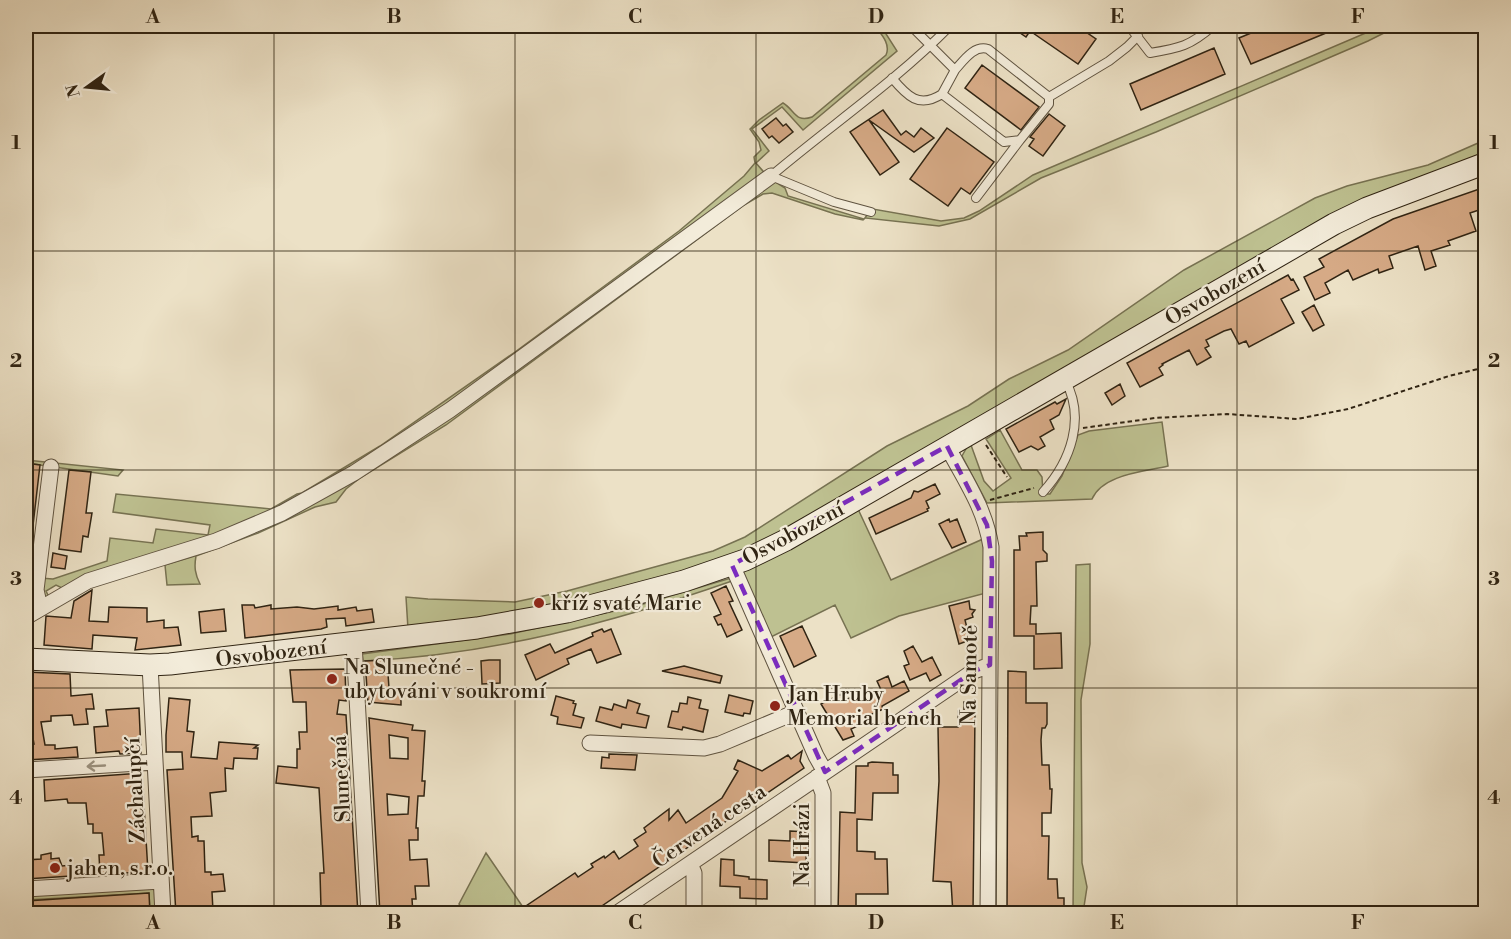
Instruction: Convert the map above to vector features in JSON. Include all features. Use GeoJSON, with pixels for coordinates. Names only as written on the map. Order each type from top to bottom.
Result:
{"type":"FeatureCollection","features":[{"type":"Feature","properties":{"kind":"main road","name":"Osvobození"},"geometry":{"type":"LineString","coordinates":[[26,659],[150,665],[477,628],[567,612],[684,581],[732,565],[786,540],[1334,224],[1367,208],[1485,163]]}},
{"type":"Feature","properties":{"kind":"street"},"geometry":{"type":"LineString","coordinates":[[26,617],[78,586],[98,577],[216,541],[249,528],[282,513],[354,473],[450,410],[771,176]]}},
{"type":"Feature","properties":{"kind":"street","name":"Na Samotě"},"geometry":{"type":"LineString","coordinates":[[946,446],[979,503],[987,525],[991,555],[988,914]]}},
{"type":"Feature","properties":{"kind":"street"},"geometry":{"type":"LineString","coordinates":[[40,608],[36,590],[51,467]]}},
{"type":"Feature","properties":{"kind":"street"},"geometry":{"type":"LineString","coordinates":[[732,565],[796,711],[821,775]]}},
{"type":"Feature","properties":{"kind":"street","name":"Slunečná"},"geometry":{"type":"LineString","coordinates":[[354,643],[369,914]]}},
{"type":"Feature","properties":{"kind":"street","name":"Záchalupčí"},"geometry":{"type":"LineString","coordinates":[[150,665],[163,914]]}},
{"type":"Feature","properties":{"kind":"street","name":"Červená cesta"},"geometry":{"type":"LineString","coordinates":[[616,914],[974,670],[990,665]]}},
{"type":"Feature","properties":{"kind":"street"},"geometry":{"type":"LineString","coordinates":[[590,742],[710,747],[796,711]]}},
{"type":"Feature","properties":{"kind":"street"},"geometry":{"type":"LineString","coordinates":[[26,770],[155,762]]}},
{"type":"Feature","properties":{"kind":"street","name":"Na Hrázi"},"geometry":{"type":"LineString","coordinates":[[821,775],[823,914]]}},
{"type":"Feature","properties":{"kind":"street"},"geometry":{"type":"LineString","coordinates":[[690,864],[694,873],[694,914]]}},
{"type":"Feature","properties":{"kind":"street"},"geometry":{"type":"LineString","coordinates":[[26,889],[161,881]]}},
{"type":"Feature","properties":{"kind":"lane"},"geometry":{"type":"LineString","coordinates":[[910,26],[932,44],[955,70]]}},
{"type":"Feature","properties":{"kind":"lane"},"geometry":{"type":"LineString","coordinates":[[871,212],[834,202],[771,176],[892,78],[950,26]]}},
{"type":"Feature","properties":{"kind":"lane"},"geometry":{"type":"LineString","coordinates":[[1129,26],[1150,52],[1190,44],[1213,26]]}},
{"type":"Feature","properties":{"kind":"lane"},"geometry":{"type":"LineString","coordinates":[[1049,97],[1109,61],[1138,36]]}},
{"type":"Feature","properties":{"kind":"lane"},"geometry":{"type":"LineString","coordinates":[[892,78],[916,100],[933,100],[942,94],[955,70],[975,49],[984,47],[1049,97]]}},
{"type":"Feature","properties":{"kind":"lane"},"geometry":{"type":"LineString","coordinates":[[942,94],[1004,142],[1020,140]]}},
{"type":"Feature","properties":{"kind":"lane"},"geometry":{"type":"LineString","coordinates":[[976,198],[1049,104],[1049,97]]}},
{"type":"Feature","properties":{"kind":"lane"},"geometry":{"type":"LineString","coordinates":[[1045,490],[1061,469],[1075,427],[1074,401],[1064,379]]}},
{"type":"Feature","properties":{"kind":"path"},"geometry":{"type":"LineString","coordinates":[[1075,427],[1086,428],[1155,418],[1227,414],[1297,419],[1348,409],[1449,376],[1485,367]]}},
{"type":"Feature","properties":{"kind":"path"},"geometry":{"type":"LineString","coordinates":[[981,438],[1007,477]]}},
{"type":"Feature","properties":{"kind":"path"},"geometry":{"type":"LineString","coordinates":[[979,503],[1032,488],[1045,490]]}},
{"type":"Feature","properties":{"kind":"highlighted area"},"geometry":{"type":"Polygon","coordinates":[[[947,446],[987,525],[992,561],[990,665],[974,671],[825,772],[732,565],[947,446]]]}},
{"type":"Feature","properties":{"kind":"green space"},"geometry":{"type":"Polygon","coordinates":[[[875,26],[881,26],[897,51],[803,130],[782,107],[752,129],[769,151],[756,163],[769,178],[785,188],[788,196],[863,220],[835,214],[772,193],[763,194],[744,205],[446,425],[360,478],[346,489],[336,502],[315,507],[258,533],[196,556],[195,570],[200,584],[167,585],[165,565],[195,556],[193,544],[62,588],[56,585],[46,591],[49,597],[45,597],[41,578],[53,579],[107,561],[110,538],[153,543],[156,529],[208,535],[210,525],[113,512],[116,494],[271,509],[380,446],[515,352],[679,231],[744,176],[755,163],[754,157],[761,150],[759,142],[750,129],[759,120],[783,103],[799,117],[812,117],[886,55],[886,43],[875,26]]]}},
{"type":"Feature","properties":{"kind":"green space"},"geometry":{"type":"Polygon","coordinates":[[[1382,26],[1398,26],[1156,132],[1041,178],[970,219],[939,226],[865,218],[871,215],[873,209],[941,221],[964,218],[979,211],[1033,175],[1382,26]]]}},
{"type":"Feature","properties":{"kind":"green space"},"geometry":{"type":"Polygon","coordinates":[[[1485,140],[1485,156],[956,434],[738,555],[574,603],[408,629],[406,597],[515,602],[567,591],[713,551],[745,537],[887,446],[968,406],[1009,379],[1068,350],[1184,270],[1315,198],[1347,186],[1428,165],[1485,140]]]}},
{"type":"Feature","properties":{"kind":"green space"},"geometry":{"type":"Polygon","coordinates":[[[1162,422],[1168,466],[1115,479],[1105,484],[1092,499],[987,503],[962,456],[967,447],[971,445],[984,481],[993,491],[1011,478],[986,439],[1000,430],[1022,470],[1037,470],[1042,477],[1043,494],[1050,494],[1062,476],[1078,435],[1089,431],[1162,422]]]}},
{"type":"Feature","properties":{"kind":"green space"},"geometry":{"type":"Polygon","coordinates":[[[26,460],[123,470],[118,476],[26,463],[26,460]]]}},
{"type":"Feature","properties":{"kind":"green space"},"geometry":{"type":"Polygon","coordinates":[[[858,509],[891,580],[983,539],[986,593],[899,616],[851,638],[835,605],[769,638],[741,573],[858,509]]]}},
{"type":"Feature","properties":{"kind":"green space"},"geometry":{"type":"Polygon","coordinates":[[[1090,564],[1090,644],[1081,700],[1082,863],[1087,887],[1083,913],[1073,913],[1076,565],[1090,564]]]}},
{"type":"Feature","properties":{"kind":"green space"},"geometry":{"type":"Polygon","coordinates":[[[731,578],[732,581],[642,610],[550,634],[457,652],[363,661],[362,654],[510,634],[633,607],[731,578]]]}},
{"type":"Feature","properties":{"kind":"green space"},"geometry":{"type":"Polygon","coordinates":[[[486,853],[527,913],[465,913],[459,904],[486,853]]]}},
{"type":"Feature","properties":{"kind":"green space"},"geometry":{"type":"Polygon","coordinates":[[[151,888],[156,891],[157,913],[150,913],[149,893],[26,900],[26,894],[151,888]]]}},
{"type":"Feature","properties":{"kind":"building"},"geometry":{"type":"Polygon","coordinates":[[[1010,26],[1077,26],[1096,39],[1078,64],[1030,31],[1026,37],[1010,26]]]}},
{"type":"Feature","properties":{"kind":"building"},"geometry":{"type":"Polygon","coordinates":[[[1268,26],[1343,26],[1251,64],[1239,38],[1268,26]]]}},
{"type":"Feature","properties":{"kind":"building"},"geometry":{"type":"Polygon","coordinates":[[[1214,48],[1225,74],[1141,110],[1130,84],[1214,48]]]}},
{"type":"Feature","properties":{"kind":"building"},"geometry":{"type":"Polygon","coordinates":[[[982,65],[1039,107],[1021,130],[965,88],[982,65]]]}},
{"type":"Feature","properties":{"kind":"building"},"geometry":{"type":"Polygon","coordinates":[[[883,110],[901,135],[906,131],[914,137],[921,128],[934,138],[914,152],[869,120],[899,162],[880,175],[850,132],[883,110]]]}},
{"type":"Feature","properties":{"kind":"building"},"geometry":{"type":"Polygon","coordinates":[[[1049,114],[1065,126],[1043,156],[1029,146],[1034,139],[1030,137],[1049,114]]]}},
{"type":"Feature","properties":{"kind":"building"},"geometry":{"type":"Polygon","coordinates":[[[776,118],[793,132],[779,143],[772,136],[769,138],[762,129],[776,118]]]}},
{"type":"Feature","properties":{"kind":"building"},"geometry":{"type":"Polygon","coordinates":[[[947,128],[994,162],[970,194],[961,188],[948,206],[910,179],[947,128]]]}},
{"type":"Feature","properties":{"kind":"building"},"geometry":{"type":"Polygon","coordinates":[[[1485,187],[1485,208],[1470,213],[1476,231],[1448,241],[1450,245],[1431,251],[1436,266],[1425,270],[1418,246],[1389,256],[1393,268],[1379,273],[1378,269],[1353,280],[1348,270],[1325,283],[1330,293],[1315,300],[1304,277],[1324,267],[1319,259],[1393,219],[1485,187]]]}},
{"type":"Feature","properties":{"kind":"building"},"geometry":{"type":"Polygon","coordinates":[[[1288,275],[1299,290],[1281,299],[1294,323],[1249,347],[1246,341],[1239,344],[1231,329],[1224,331],[1206,340],[1209,346],[1205,348],[1211,357],[1197,365],[1189,350],[1162,364],[1159,368],[1163,375],[1140,387],[1127,363],[1288,275]]]}},
{"type":"Feature","properties":{"kind":"building"},"geometry":{"type":"Polygon","coordinates":[[[1314,305],[1324,325],[1313,331],[1302,312],[1314,305]]]}},
{"type":"Feature","properties":{"kind":"building"},"geometry":{"type":"Polygon","coordinates":[[[1120,384],[1125,396],[1112,405],[1105,393],[1120,384]]]}},
{"type":"Feature","properties":{"kind":"building"},"geometry":{"type":"Polygon","coordinates":[[[1066,399],[1059,415],[1050,420],[1054,429],[1040,437],[1045,446],[1038,450],[1031,446],[1019,452],[1006,429],[1055,402],[1057,404],[1066,399]]]}},
{"type":"Feature","properties":{"kind":"building"},"geometry":{"type":"Polygon","coordinates":[[[26,463],[40,465],[32,534],[26,533],[26,463]]]}},
{"type":"Feature","properties":{"kind":"building"},"geometry":{"type":"Polygon","coordinates":[[[69,470],[91,472],[86,513],[92,513],[88,537],[83,536],[81,552],[59,549],[69,470]]]}},
{"type":"Feature","properties":{"kind":"building"},"geometry":{"type":"Polygon","coordinates":[[[935,484],[940,494],[926,501],[928,511],[876,534],[869,518],[911,498],[914,491],[918,492],[935,484]]]}},
{"type":"Feature","properties":{"kind":"building"},"geometry":{"type":"Polygon","coordinates":[[[949,519],[950,522],[957,519],[966,542],[952,548],[939,524],[949,519]]]}},
{"type":"Feature","properties":{"kind":"building"},"geometry":{"type":"Polygon","coordinates":[[[1043,532],[1043,550],[1047,554],[1047,561],[1036,562],[1037,606],[1031,606],[1030,624],[1036,624],[1036,634],[1061,633],[1062,668],[1034,669],[1034,636],[1014,636],[1014,550],[1020,550],[1019,536],[1027,536],[1026,533],[1043,532]]]}},
{"type":"Feature","properties":{"kind":"building"},"geometry":{"type":"Polygon","coordinates":[[[53,553],[67,556],[65,569],[51,567],[53,553]]]}},
{"type":"Feature","properties":{"kind":"building"},"geometry":{"type":"Polygon","coordinates":[[[726,586],[733,601],[729,602],[742,630],[727,637],[721,624],[718,625],[714,617],[721,614],[711,593],[726,586]]]}},
{"type":"Feature","properties":{"kind":"building"},"geometry":{"type":"Polygon","coordinates":[[[92,590],[89,621],[108,622],[109,607],[147,608],[147,622],[164,620],[164,628],[178,627],[181,645],[135,650],[137,638],[93,635],[92,649],[44,645],[46,616],[71,618],[74,601],[92,590]]]}},
{"type":"Feature","properties":{"kind":"building"},"geometry":{"type":"Polygon","coordinates":[[[969,601],[970,609],[975,610],[973,617],[965,620],[970,640],[959,644],[949,606],[969,601]]]}},
{"type":"Feature","properties":{"kind":"building"},"geometry":{"type":"Polygon","coordinates":[[[242,605],[254,605],[255,608],[271,605],[271,609],[297,607],[314,609],[338,606],[338,610],[356,607],[357,611],[372,609],[374,622],[346,626],[345,618],[326,619],[327,627],[321,629],[245,638],[242,605]]]}},
{"type":"Feature","properties":{"kind":"building"},"geometry":{"type":"Polygon","coordinates":[[[224,609],[226,631],[201,633],[199,612],[224,609]]]}},
{"type":"Feature","properties":{"kind":"building"},"geometry":{"type":"Polygon","coordinates":[[[802,626],[816,656],[794,667],[780,636],[802,626]]]}},
{"type":"Feature","properties":{"kind":"building"},"geometry":{"type":"Polygon","coordinates":[[[602,629],[604,632],[611,629],[621,654],[597,663],[591,649],[567,659],[569,664],[536,680],[525,655],[550,644],[555,653],[593,636],[592,633],[602,629]]]}},
{"type":"Feature","properties":{"kind":"building"},"geometry":{"type":"Polygon","coordinates":[[[913,646],[922,662],[932,657],[941,675],[930,681],[926,673],[910,680],[904,666],[909,664],[904,651],[913,646]]]}},
{"type":"Feature","properties":{"kind":"building"},"geometry":{"type":"Polygon","coordinates":[[[387,660],[389,688],[401,689],[401,705],[368,702],[365,661],[387,660]]]}},
{"type":"Feature","properties":{"kind":"building"},"geometry":{"type":"Polygon","coordinates":[[[500,660],[500,683],[482,684],[481,661],[500,660]]]}},
{"type":"Feature","properties":{"kind":"building"},"geometry":{"type":"Polygon","coordinates":[[[684,666],[722,676],[720,683],[662,671],[684,666]]]}},
{"type":"Feature","properties":{"kind":"building"},"geometry":{"type":"Polygon","coordinates":[[[345,669],[346,701],[339,700],[337,714],[346,715],[358,914],[341,914],[340,907],[321,908],[320,873],[324,873],[319,788],[276,783],[278,766],[297,768],[297,749],[300,749],[299,732],[307,732],[306,702],[293,702],[290,670],[345,669]]]}},
{"type":"Feature","properties":{"kind":"building"},"geometry":{"type":"Polygon","coordinates":[[[1008,671],[1026,672],[1026,703],[1047,703],[1047,724],[1045,728],[1042,728],[1041,740],[1042,765],[1049,765],[1050,789],[1052,789],[1051,813],[1042,813],[1042,836],[1049,836],[1048,879],[1057,879],[1058,898],[1064,898],[1064,907],[1034,906],[1034,912],[1022,912],[1022,914],[1007,914],[1008,671]]]}},
{"type":"Feature","properties":{"kind":"building"},"geometry":{"type":"Polygon","coordinates":[[[26,672],[70,674],[71,696],[92,694],[94,709],[86,709],[88,724],[74,725],[72,715],[51,716],[51,721],[41,722],[45,745],[55,745],[55,749],[77,747],[78,757],[26,760],[26,745],[34,744],[26,697],[26,672]]]}},
{"type":"Feature","properties":{"kind":"building"},"geometry":{"type":"Polygon","coordinates":[[[888,676],[892,687],[904,681],[909,691],[882,706],[883,709],[870,715],[868,721],[851,729],[854,736],[843,740],[821,704],[841,694],[844,701],[857,694],[860,701],[882,692],[877,681],[888,676]]]}},
{"type":"Feature","properties":{"kind":"building"},"geometry":{"type":"Polygon","coordinates":[[[729,695],[753,701],[750,714],[744,713],[743,716],[725,712],[729,695]]]}},
{"type":"Feature","properties":{"kind":"building"},"geometry":{"type":"Polygon","coordinates":[[[556,696],[574,701],[573,703],[576,704],[573,715],[584,718],[581,728],[557,724],[558,717],[551,715],[556,696]]]}},
{"type":"Feature","properties":{"kind":"building"},"geometry":{"type":"Polygon","coordinates":[[[688,697],[701,700],[699,708],[708,710],[703,732],[683,727],[682,730],[668,727],[672,711],[678,712],[680,703],[687,704],[688,697]]]}},
{"type":"Feature","properties":{"kind":"building"},"geometry":{"type":"Polygon","coordinates":[[[169,698],[190,700],[187,731],[194,732],[191,757],[217,759],[219,742],[258,745],[254,748],[258,748],[257,759],[234,758],[233,769],[225,768],[226,791],[210,793],[212,816],[191,817],[192,837],[198,836],[198,841],[204,841],[205,872],[211,872],[211,875],[223,874],[225,891],[212,892],[213,911],[176,914],[167,770],[183,769],[182,752],[166,752],[169,698]]]}},
{"type":"Feature","properties":{"kind":"building"},"geometry":{"type":"Polygon","coordinates":[[[628,700],[640,704],[637,713],[649,716],[646,728],[622,724],[621,728],[596,721],[600,707],[612,710],[614,704],[626,708],[628,700]]]}},
{"type":"Feature","properties":{"kind":"building"},"geometry":{"type":"Polygon","coordinates":[[[964,702],[975,702],[973,914],[953,914],[951,882],[933,881],[939,781],[938,727],[958,727],[958,711],[964,711],[964,702]]]}},
{"type":"Feature","properties":{"kind":"building"},"geometry":{"type":"Polygon","coordinates":[[[139,708],[141,753],[120,754],[119,751],[96,753],[94,727],[108,726],[106,710],[139,708]]]}},
{"type":"Feature","properties":{"kind":"building"},"geometry":{"type":"Polygon","coordinates":[[[369,718],[413,725],[412,730],[425,731],[422,781],[425,781],[424,796],[418,796],[416,828],[418,828],[418,840],[409,840],[410,860],[427,859],[429,886],[415,886],[416,899],[412,899],[413,914],[380,914],[369,718]],[[389,735],[390,758],[408,759],[408,738],[389,735]],[[387,794],[388,815],[408,814],[409,797],[387,794]]]}},
{"type":"Feature","properties":{"kind":"building"},"geometry":{"type":"Polygon","coordinates":[[[802,751],[800,761],[804,768],[590,914],[514,914],[575,873],[578,877],[593,867],[591,864],[604,856],[605,858],[614,851],[619,859],[638,846],[634,840],[646,832],[644,828],[669,809],[669,820],[678,810],[686,823],[722,798],[738,771],[734,769],[738,760],[762,771],[788,755],[791,759],[802,751]]]}},
{"type":"Feature","properties":{"kind":"building"},"geometry":{"type":"Polygon","coordinates":[[[609,754],[637,755],[635,770],[601,768],[602,757],[609,758],[609,754]]]}},
{"type":"Feature","properties":{"kind":"building"},"geometry":{"type":"Polygon","coordinates":[[[868,763],[893,763],[893,775],[898,775],[898,793],[873,793],[872,820],[857,819],[857,851],[875,852],[875,859],[887,859],[888,894],[856,894],[856,914],[838,914],[840,812],[855,813],[856,766],[868,766],[868,763]]]}},
{"type":"Feature","properties":{"kind":"building"},"geometry":{"type":"Polygon","coordinates":[[[142,773],[148,872],[100,874],[99,855],[104,855],[102,833],[93,833],[93,824],[88,824],[86,803],[68,803],[67,799],[45,801],[44,780],[142,773]]]}},
{"type":"Feature","properties":{"kind":"building"},"geometry":{"type":"Polygon","coordinates":[[[790,831],[807,832],[806,863],[769,861],[769,840],[790,841],[790,831]]]}},
{"type":"Feature","properties":{"kind":"building"},"geometry":{"type":"Polygon","coordinates":[[[51,853],[51,859],[59,858],[62,866],[71,865],[71,876],[26,879],[26,860],[41,859],[41,855],[51,853]]]}},
{"type":"Feature","properties":{"kind":"building"},"geometry":{"type":"Polygon","coordinates":[[[721,859],[734,860],[734,875],[767,880],[767,899],[740,898],[740,887],[720,886],[721,859]]]}},
{"type":"Feature","properties":{"kind":"building"},"geometry":{"type":"Polygon","coordinates":[[[149,893],[150,914],[140,914],[140,911],[113,914],[26,914],[26,901],[149,893]]]}},
{"type":"Feature","properties":{"kind":"place","name":"kříž svaté Marie"},"geometry":{"type":"Point","coordinates":[539,603]}},
{"type":"Feature","properties":{"kind":"place","name":"Na Slunečné - ubytováni v soukromí"},"geometry":{"type":"Point","coordinates":[332,679]}},
{"type":"Feature","properties":{"kind":"place","name":"Jan Hruby Memorial bench"},"geometry":{"type":"Point","coordinates":[775,706]}},
{"type":"Feature","properties":{"kind":"place","name":"jahen, s.r.o."},"geometry":{"type":"Point","coordinates":[55,868]}}]}
